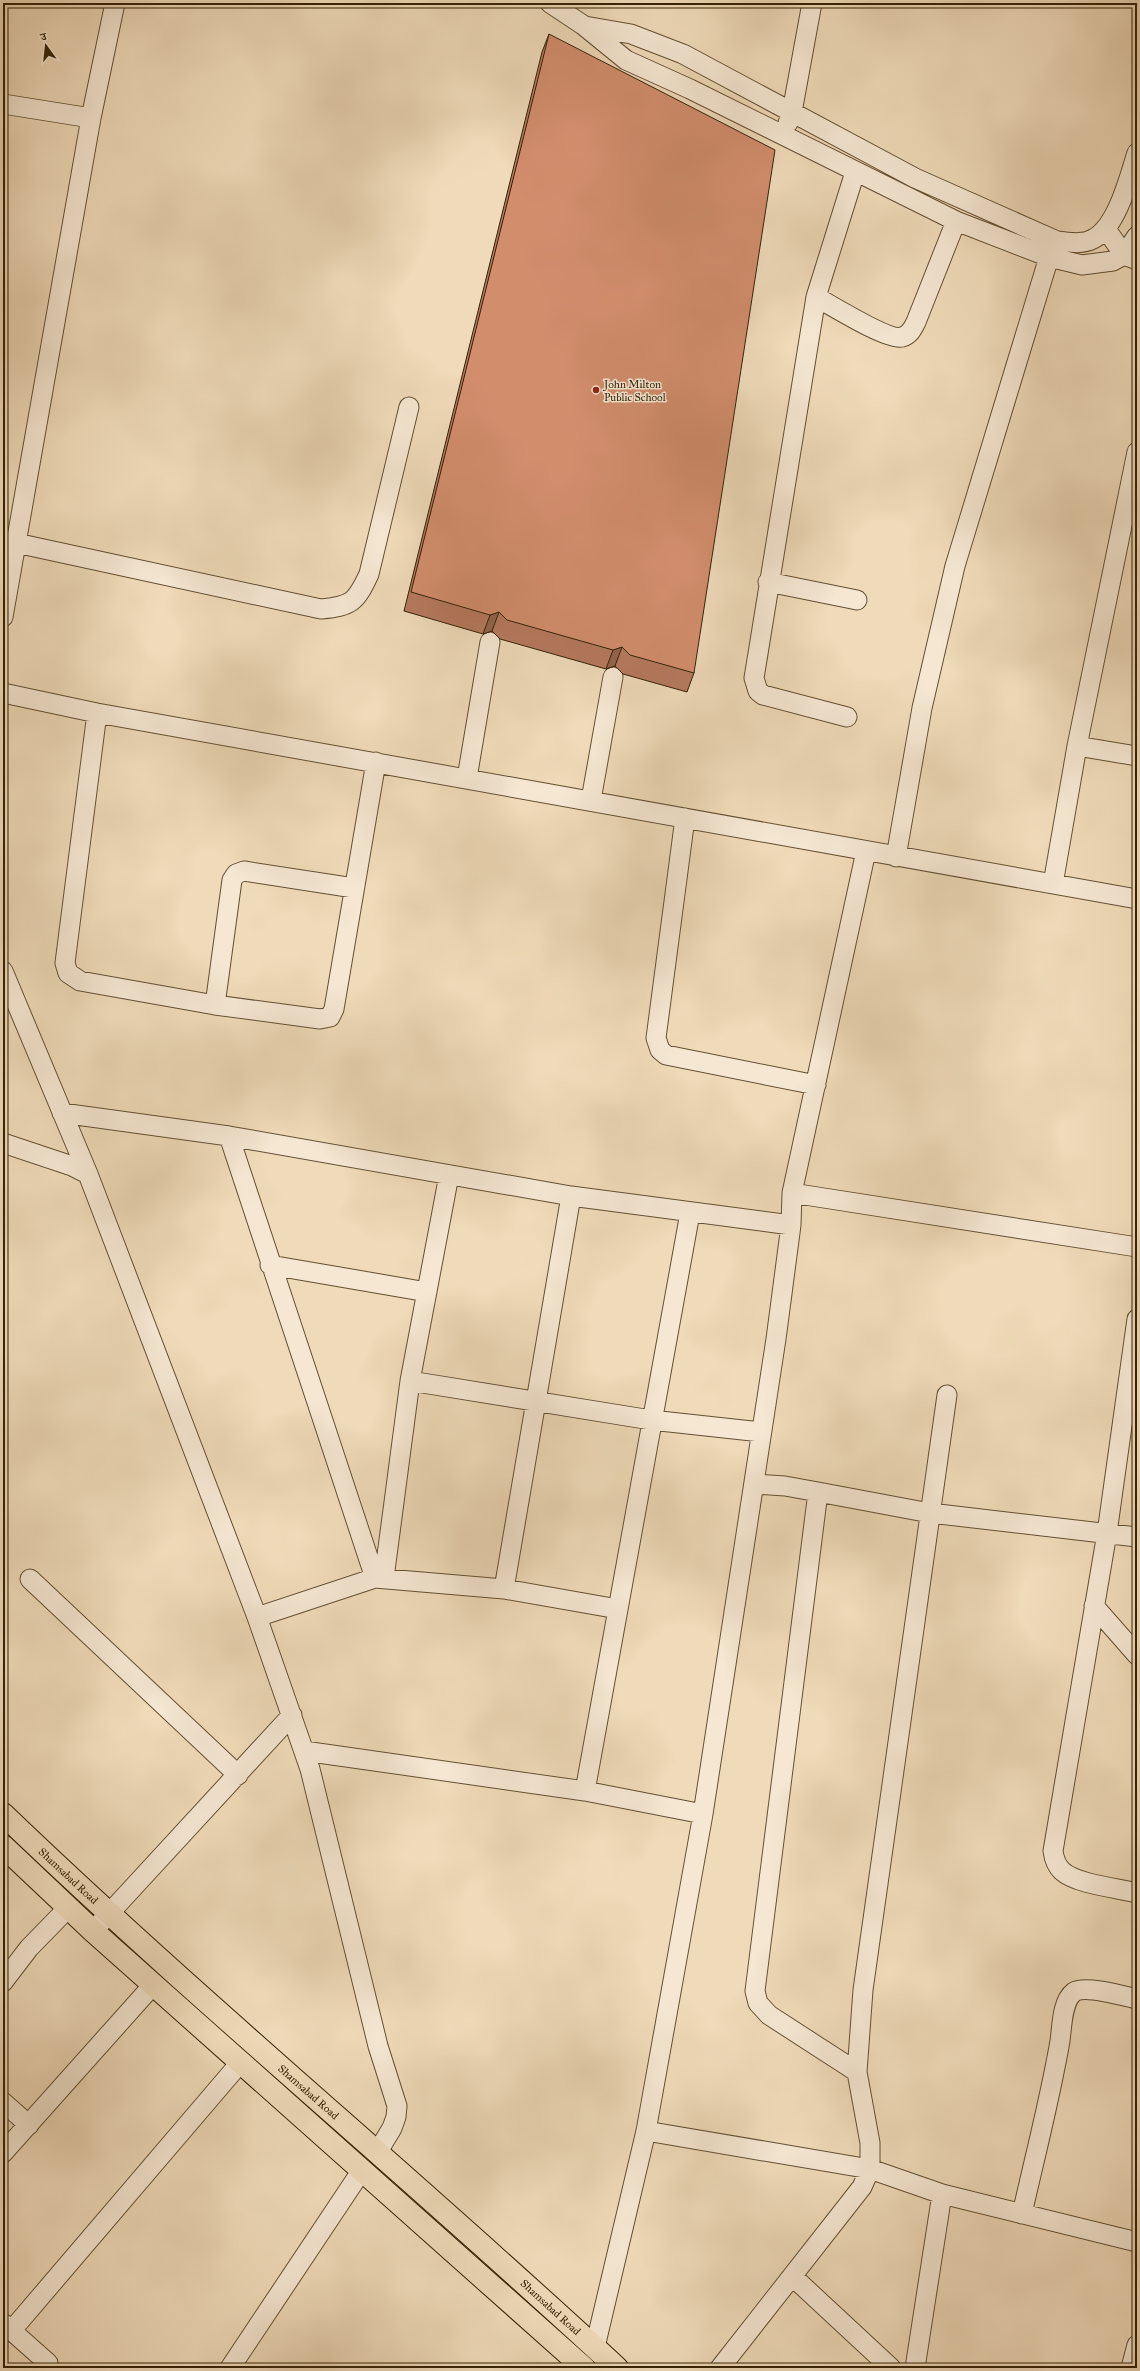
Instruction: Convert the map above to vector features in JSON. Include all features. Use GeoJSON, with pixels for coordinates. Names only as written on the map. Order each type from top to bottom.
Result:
{"type":"FeatureCollection","features":[{"type":"Feature","properties":{"kind":"main road","name":"Shamsabad Road"},"geometry":{"type":"LineString","coordinates":[[3,1814],[108,1912],[617,2368]]}},
{"type":"Feature","properties":{"kind":"main road","name":"Shamsabad Road"},"geometry":{"type":"LineString","coordinates":[[3,1846],[68,1908],[153,1985],[584,2368]]}},
{"type":"Feature","properties":{"kind":"street"},"geometry":{"type":"LineString","coordinates":[[3,618],[91,118],[114,3]]}},
{"type":"Feature","properties":{"kind":"street"},"geometry":{"type":"LineString","coordinates":[[550,3],[584,25],[626,60],[956,221],[1048,256],[1082,266],[1130,257]]}},
{"type":"Feature","properties":{"kind":"street"},"geometry":{"type":"LineString","coordinates":[[782,136],[792,112],[812,3]]}},
{"type":"Feature","properties":{"kind":"street"},"geometry":{"type":"LineString","coordinates":[[584,25],[631,34],[683,54],[915,178],[1057,241],[1078,244],[1093,240],[1106,229],[1115,214],[1137,153]]}},
{"type":"Feature","properties":{"kind":"street"},"geometry":{"type":"LineString","coordinates":[[3,104],[91,118]]}},
{"type":"Feature","properties":{"kind":"street"},"geometry":{"type":"LineString","coordinates":[[847,717],[764,695],[758,691],[754,678],[768,582],[816,297],[855,172]]}},
{"type":"Feature","properties":{"kind":"street"},"geometry":{"type":"LineString","coordinates":[[816,297],[885,334],[902,337],[909,333],[916,322],[956,221]]}},
{"type":"Feature","properties":{"kind":"street"},"geometry":{"type":"LineString","coordinates":[[1106,229],[1130,257]]}},
{"type":"Feature","properties":{"kind":"street"},"geometry":{"type":"LineString","coordinates":[[1130,257],[1137,236]]}},
{"type":"Feature","properties":{"kind":"street"},"geometry":{"type":"LineString","coordinates":[[896,856],[922,708],[955,566],[1048,256]]}},
{"type":"Feature","properties":{"kind":"street"},"geometry":{"type":"LineString","coordinates":[[16,543],[321,609],[343,607],[360,595],[369,574],[409,407]]}},
{"type":"Feature","properties":{"kind":"street"},"geometry":{"type":"LineString","coordinates":[[1053,884],[1077,746],[1137,452]]}},
{"type":"Feature","properties":{"kind":"street"},"geometry":{"type":"LineString","coordinates":[[768,582],[857,600]]}},
{"type":"Feature","properties":{"kind":"street"},"geometry":{"type":"LineString","coordinates":[[467,778],[490,642]]}},
{"type":"Feature","properties":{"kind":"street"},"geometry":{"type":"LineString","coordinates":[[591,800],[613,677]]}},
{"type":"Feature","properties":{"kind":"street"},"geometry":{"type":"LineString","coordinates":[[3,693],[97,713],[591,800],[1137,899]]}},
{"type":"Feature","properties":{"kind":"street"},"geometry":{"type":"LineString","coordinates":[[97,713],[65,962],[68,973],[80,981],[214,1005],[320,1019],[330,1017],[334,1009],[376,762]]}},
{"type":"Feature","properties":{"kind":"street"},"geometry":{"type":"LineString","coordinates":[[1077,746],[1137,756]]}},
{"type":"Feature","properties":{"kind":"street"},"geometry":{"type":"LineString","coordinates":[[685,818],[656,1038],[658,1046],[666,1055],[816,1085]]}},
{"type":"Feature","properties":{"kind":"street"},"geometry":{"type":"LineString","coordinates":[[595,2347],[646,2131],[703,1814],[754,1484],[791,1225],[792,1194],[866,851]]}},
{"type":"Feature","properties":{"kind":"street"},"geometry":{"type":"LineString","coordinates":[[214,1005],[232,880],[236,874],[244,871],[354,888]]}},
{"type":"Feature","properties":{"kind":"street"},"geometry":{"type":"LineString","coordinates":[[3,971],[88,1174],[257,1617],[310,1769],[378,2046],[397,2106],[396,2117],[392,2128],[377,2153]]}},
{"type":"Feature","properties":{"kind":"street"},"geometry":{"type":"LineString","coordinates":[[62,1113],[229,1136],[571,1196],[690,1213],[791,1225]]}},
{"type":"Feature","properties":{"kind":"street"},"geometry":{"type":"LineString","coordinates":[[229,1136],[270,1264],[380,1578]]}},
{"type":"Feature","properties":{"kind":"street"},"geometry":{"type":"LineString","coordinates":[[3,1143],[72,1166],[88,1174]]}},
{"type":"Feature","properties":{"kind":"street"},"geometry":{"type":"LineString","coordinates":[[380,1578],[410,1381],[449,1175]]}},
{"type":"Feature","properties":{"kind":"street"},"geometry":{"type":"LineString","coordinates":[[792,1194],[1137,1247]]}},
{"type":"Feature","properties":{"kind":"street"},"geometry":{"type":"LineString","coordinates":[[504,1589],[535,1400],[571,1196]]}},
{"type":"Feature","properties":{"kind":"street"},"geometry":{"type":"LineString","coordinates":[[585,1791],[651,1420],[690,1213]]}},
{"type":"Feature","properties":{"kind":"street"},"geometry":{"type":"LineString","coordinates":[[270,1264],[427,1292]]}},
{"type":"Feature","properties":{"kind":"street"},"geometry":{"type":"LineString","coordinates":[[1137,1319],[1108,1533],[1094,1606],[1053,1851],[1055,1862],[1062,1871],[1079,1879],[1137,1893]]}},
{"type":"Feature","properties":{"kind":"street"},"geometry":{"type":"LineString","coordinates":[[410,1381],[535,1400],[651,1420],[761,1432]]}},
{"type":"Feature","properties":{"kind":"street"},"geometry":{"type":"LineString","coordinates":[[720,2368],[862,2187],[870,2169],[870,2143],[857,2072],[863,1990],[947,1395]]}},
{"type":"Feature","properties":{"kind":"street"},"geometry":{"type":"LineString","coordinates":[[754,1484],[785,1486],[930,1513],[1137,1537]]}},
{"type":"Feature","properties":{"kind":"street"},"geometry":{"type":"LineString","coordinates":[[818,1492],[755,1991],[758,2003],[769,2015],[857,2072]]}},
{"type":"Feature","properties":{"kind":"street"},"geometry":{"type":"LineString","coordinates":[[257,1617],[380,1578],[504,1589],[618,1609]]}},
{"type":"Feature","properties":{"kind":"street"},"geometry":{"type":"LineString","coordinates":[[30,1579],[238,1774]]}},
{"type":"Feature","properties":{"kind":"street"},"geometry":{"type":"LineString","coordinates":[[1094,1606],[1137,1655]]}},
{"type":"Feature","properties":{"kind":"street"},"geometry":{"type":"LineString","coordinates":[[93,1931],[108,1912],[292,1715]]}},
{"type":"Feature","properties":{"kind":"street"},"geometry":{"type":"LineString","coordinates":[[304,1751],[585,1791],[703,1814]]}},
{"type":"Feature","properties":{"kind":"street"},"geometry":{"type":"LineString","coordinates":[[3,1982],[29,1948],[68,1908]]}},
{"type":"Feature","properties":{"kind":"street"},"geometry":{"type":"LineString","coordinates":[[3,2154],[153,1985]]}},
{"type":"Feature","properties":{"kind":"street"},"geometry":{"type":"LineString","coordinates":[[1022,2214],[1057,2058],[1065,2006],[1070,1996],[1076,1991],[1088,1989],[1137,1999]]}},
{"type":"Feature","properties":{"kind":"street"},"geometry":{"type":"LineString","coordinates":[[48,2363],[7,2327],[240,2063]]}},
{"type":"Feature","properties":{"kind":"street"},"geometry":{"type":"LineString","coordinates":[[3,2102],[29,2125]]}},
{"type":"Feature","properties":{"kind":"street"},"geometry":{"type":"LineString","coordinates":[[646,2131],[870,2169],[942,2194],[1137,2242]]}},
{"type":"Feature","properties":{"kind":"street"},"geometry":{"type":"LineString","coordinates":[[230,2368],[362,2170]]}},
{"type":"Feature","properties":{"kind":"street"},"geometry":{"type":"LineString","coordinates":[[915,2368],[942,2194]]}},
{"type":"Feature","properties":{"kind":"street"},"geometry":{"type":"LineString","coordinates":[[792,2276],[891,2368]]}},
{"type":"Feature","properties":{"kind":"street"},"geometry":{"type":"LineString","coordinates":[[1132,2368],[1137,2345]]}},
{"type":"Feature","properties":{"kind":"building","name":"John Milton Public School"},"geometry":{"type":"Polygon","coordinates":[[[549,34],[775,150],[694,673],[630,655],[622,647],[613,650],[507,620],[499,612],[490,615],[411,592],[549,34]]]}},
{"type":"Feature","properties":{"kind":"place","name":"John Milton Public School"},"geometry":{"type":"Point","coordinates":[596,390]}}]}
